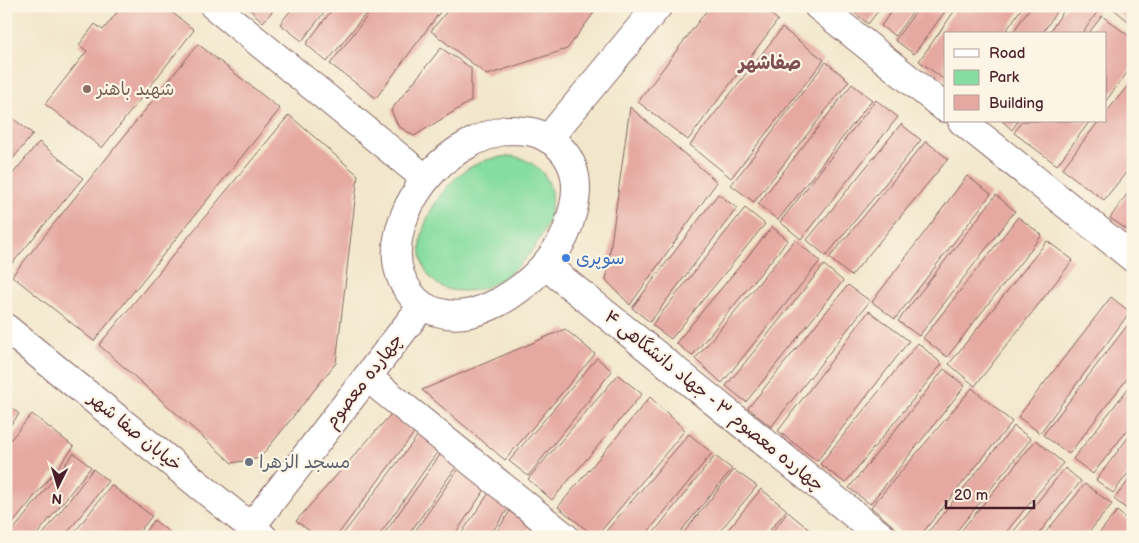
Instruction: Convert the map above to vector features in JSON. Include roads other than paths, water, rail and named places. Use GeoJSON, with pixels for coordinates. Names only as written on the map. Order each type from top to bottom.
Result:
{"type":"FeatureCollection","features":[{"type":"Feature","properties":{"kind":"street"},"geometry":{"type":"LineString","coordinates":[[214,6],[426,178]]}},
{"type":"Feature","properties":{"kind":"street"},"geometry":{"type":"LineString","coordinates":[[548,139],[658,6]]}},
{"type":"Feature","properties":{"kind":"street"},"geometry":{"type":"LineString","coordinates":[[818,6],[944,107]]}},
{"type":"Feature","properties":{"kind":"street"},"geometry":{"type":"LineString","coordinates":[[963,122],[1133,258]]}},
{"type":"Feature","properties":{"kind":"street"},"geometry":{"type":"LineString","coordinates":[[506,130],[522,130],[548,139],[566,156],[572,166],[576,181],[576,197],[569,226],[563,239],[545,265],[510,296],[487,308],[468,314],[452,315],[422,306],[404,285],[400,273],[397,245],[401,226],[409,205],[426,178],[461,148],[490,134],[506,130]]}},
{"type":"Feature","properties":{"kind":"street","name":"چهارده معصوم ۳ - جهاد دانشگاهی ۴"},"geometry":{"type":"LineString","coordinates":[[545,265],[882,537]]}},
{"type":"Feature","properties":{"kind":"street","name":"چهارده معصوم"},"geometry":{"type":"LineString","coordinates":[[257,532],[367,377],[422,306]]}},
{"type":"Feature","properties":{"kind":"street","name":"خیابان صفا شهر"},"geometry":{"type":"LineString","coordinates":[[6,328],[257,532]]}},
{"type":"Feature","properties":{"kind":"street"},"geometry":{"type":"LineString","coordinates":[[367,377],[565,537]]}},
{"type":"Feature","properties":{"kind":"place","name":"شهید باهنر"},"geometry":{"type":"Point","coordinates":[87,89]}},
{"type":"Feature","properties":{"kind":"place","name":"سوپری"},"geometry":{"type":"Point","coordinates":[566,258]}},
{"type":"Feature","properties":{"kind":"place","name":"مسجد الزهرا"},"geometry":{"type":"Point","coordinates":[249,462]}},
{"type":"Feature","properties":{"kind":"district","name":"صفاشهر"},"geometry":{"type":"Point","coordinates":[770,63]}}]}
